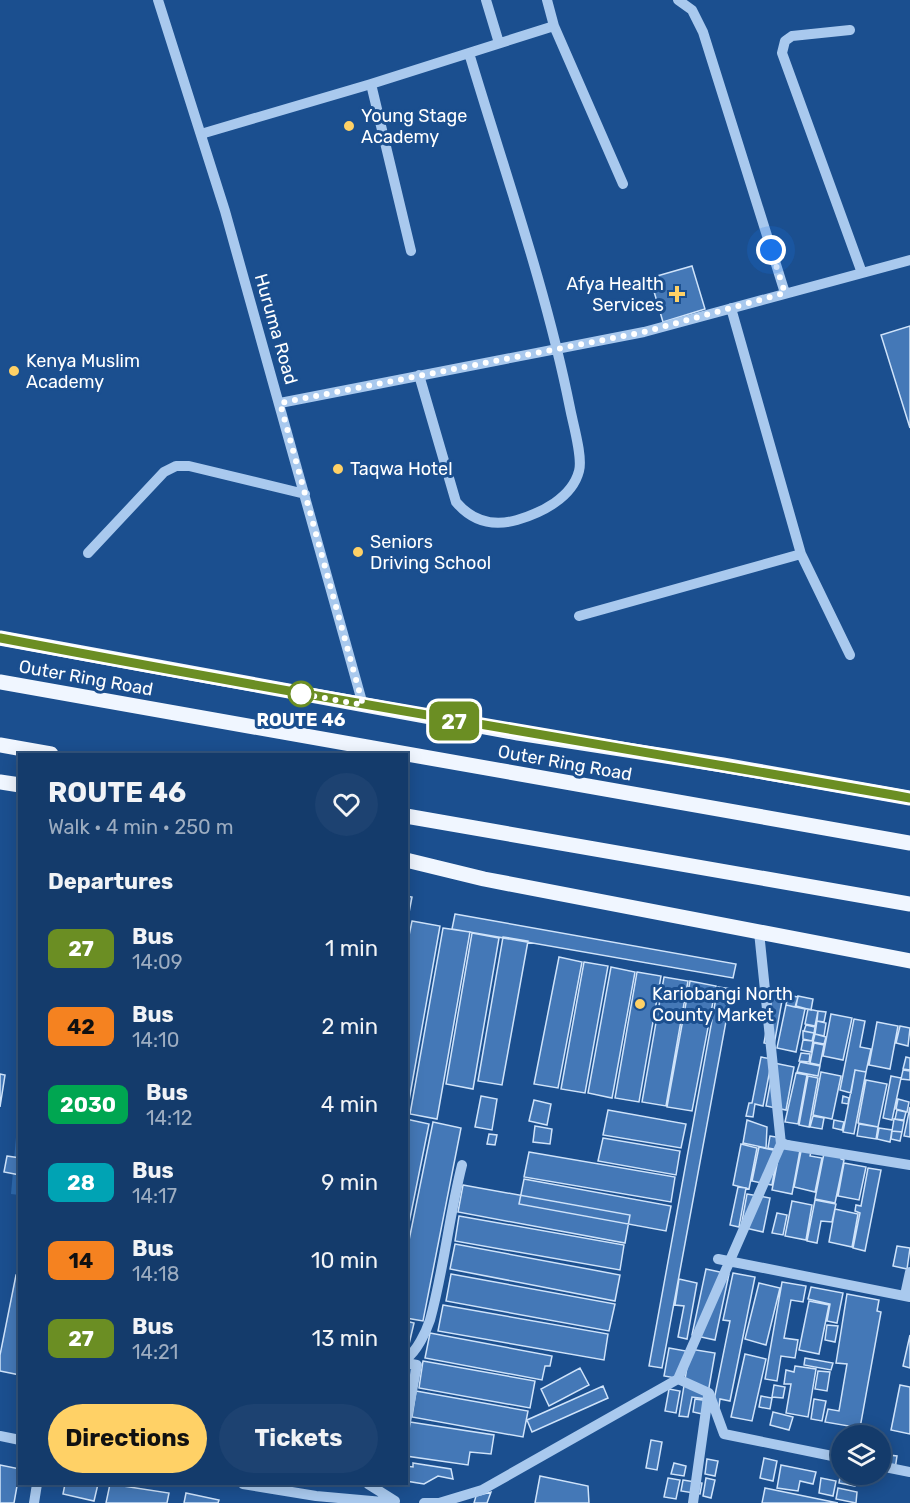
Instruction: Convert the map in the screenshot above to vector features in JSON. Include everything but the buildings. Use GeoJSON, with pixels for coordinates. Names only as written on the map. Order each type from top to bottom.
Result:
{"type":"FeatureCollection","features":[{"type":"Feature","properties":{"kind":"main road","name":"Outer Ring Road"},"geometry":{"type":"LineString","coordinates":[[0,638],[363,705],[910,798]]}},
{"type":"Feature","properties":{"kind":"main road","name":"Outer Ring Road"},"geometry":{"type":"LineString","coordinates":[[0,682],[401,753]]}},
{"type":"Feature","properties":{"kind":"main road"},"geometry":{"type":"LineString","coordinates":[[0,745],[45,753]]}},
{"type":"Feature","properties":{"kind":"main road","name":"Outer Ring Road"},"geometry":{"type":"LineString","coordinates":[[408,754],[910,843]]}},
{"type":"Feature","properties":{"kind":"main road"},"geometry":{"type":"LineString","coordinates":[[0,782],[18,785]]}},
{"type":"Feature","properties":{"kind":"main road"},"geometry":{"type":"LineString","coordinates":[[408,816],[910,904]]}},
{"type":"Feature","properties":{"kind":"main road"},"geometry":{"type":"LineString","coordinates":[[408,860],[484,879],[910,961]]}},
{"type":"Feature","properties":{"kind":"street","name":"Huruma Road"},"geometry":{"type":"LineString","coordinates":[[158,0],[201,134],[280,403],[363,705]]}},
{"type":"Feature","properties":{"kind":"street"},"geometry":{"type":"LineString","coordinates":[[486,0],[499,44]]}},
{"type":"Feature","properties":{"kind":"street"},"geometry":{"type":"LineString","coordinates":[[547,0],[554,26],[623,184]]}},
{"type":"Feature","properties":{"kind":"street"},"geometry":{"type":"LineString","coordinates":[[678,0],[692,10],[703,32],[785,293]]}},
{"type":"Feature","properties":{"kind":"street"},"geometry":{"type":"LineString","coordinates":[[201,134],[371,84],[554,26]]}},
{"type":"Feature","properties":{"kind":"street"},"geometry":{"type":"LineString","coordinates":[[850,30],[792,36],[785,41],[782,53],[862,273]]}},
{"type":"Feature","properties":{"kind":"street"},"geometry":{"type":"LineString","coordinates":[[419,375],[456,502],[471,518],[487,523],[515,520],[549,507],[570,489],[579,470],[558,350],[469,53]]}},
{"type":"Feature","properties":{"kind":"street"},"geometry":{"type":"LineString","coordinates":[[371,84],[411,251]]}},
{"type":"Feature","properties":{"kind":"street"},"geometry":{"type":"LineString","coordinates":[[280,403],[644,332],[910,260]]}},
{"type":"Feature","properties":{"kind":"street"},"geometry":{"type":"LineString","coordinates":[[731,308],[801,554],[850,655]]}},
{"type":"Feature","properties":{"kind":"street"},"geometry":{"type":"LineString","coordinates":[[88,553],[164,472],[176,466],[189,466],[305,494]]}},
{"type":"Feature","properties":{"kind":"street"},"geometry":{"type":"LineString","coordinates":[[579,616],[801,554]]}},
{"type":"Feature","properties":{"kind":"street"},"geometry":{"type":"LineString","coordinates":[[424,1503],[440,1503],[482,1490],[678,1379],[781,1144],[759,932]]}},
{"type":"Feature","properties":{"kind":"street"},"geometry":{"type":"LineString","coordinates":[[781,1144],[910,1166]]}},
{"type":"Feature","properties":{"kind":"street"},"geometry":{"type":"LineString","coordinates":[[408,1358],[420,1343],[429,1322],[462,1165]]}},
{"type":"Feature","properties":{"kind":"street"},"geometry":{"type":"LineString","coordinates":[[718,1259],[907,1296],[910,1272]]}},
{"type":"Feature","properties":{"kind":"street"},"geometry":{"type":"LineString","coordinates":[[408,1362],[417,1365],[408,1412]]}},
{"type":"Feature","properties":{"kind":"street"},"geometry":{"type":"LineString","coordinates":[[678,1379],[709,1393],[724,1434],[831,1456]]}},
{"type":"Feature","properties":{"kind":"street"},"geometry":{"type":"LineString","coordinates":[[693,1503],[709,1393]]}},
{"type":"Feature","properties":{"kind":"street"},"geometry":{"type":"LineString","coordinates":[[0,1436],[18,1440]]}},
{"type":"Feature","properties":{"kind":"street"},"geometry":{"type":"LineString","coordinates":[[891,1468],[910,1472]]}},
{"type":"Feature","properties":{"kind":"street"},"geometry":{"type":"LineString","coordinates":[[34,1503],[37,1485]]}},
{"type":"Feature","properties":{"kind":"street"},"geometry":{"type":"LineString","coordinates":[[249,1485],[316,1496],[396,1503]]}},
{"type":"Feature","properties":{"kind":"street"},"geometry":{"type":"LineString","coordinates":[[369,1485],[396,1503]]}},
{"type":"Feature","properties":{"kind":"shaded area"},"geometry":{"type":"Polygon","coordinates":[[[18,1114],[18,1195],[11,1194],[18,1114]]]}},
{"type":"Feature","properties":{"kind":"bus line","name":"27"},"geometry":{"type":"LineString","coordinates":[[0,638],[518,733],[723,765],[910,798]]}},
{"type":"Feature","properties":{"kind":"place","name":"Young Stage Academy"},"geometry":{"type":"Point","coordinates":[349,126]}},
{"type":"Feature","properties":{"kind":"place","name":"Afya Health Services"},"geometry":{"type":"Point","coordinates":[677,294]}},
{"type":"Feature","properties":{"kind":"place","name":"Kenya Muslim Academy"},"geometry":{"type":"Point","coordinates":[14,371]}},
{"type":"Feature","properties":{"kind":"place","name":"Taqwa Hotel"},"geometry":{"type":"Point","coordinates":[338,469]}},
{"type":"Feature","properties":{"kind":"place","name":"Seniors Driving School"},"geometry":{"type":"Point","coordinates":[358,552]}},
{"type":"Feature","properties":{"kind":"place","name":"ROUTE 46"},"geometry":{"type":"Point","coordinates":[301,694]}},
{"type":"Feature","properties":{"kind":"place","name":"Kariobangi North County Market"},"geometry":{"type":"Point","coordinates":[640,1004]}},
{"type":"Feature","properties":{"kind":"route"},"geometry":{"type":"LineString","coordinates":[[301,694],[297,693],[363,705],[280,403],[644,332],[785,293],[771,250]]}}]}
